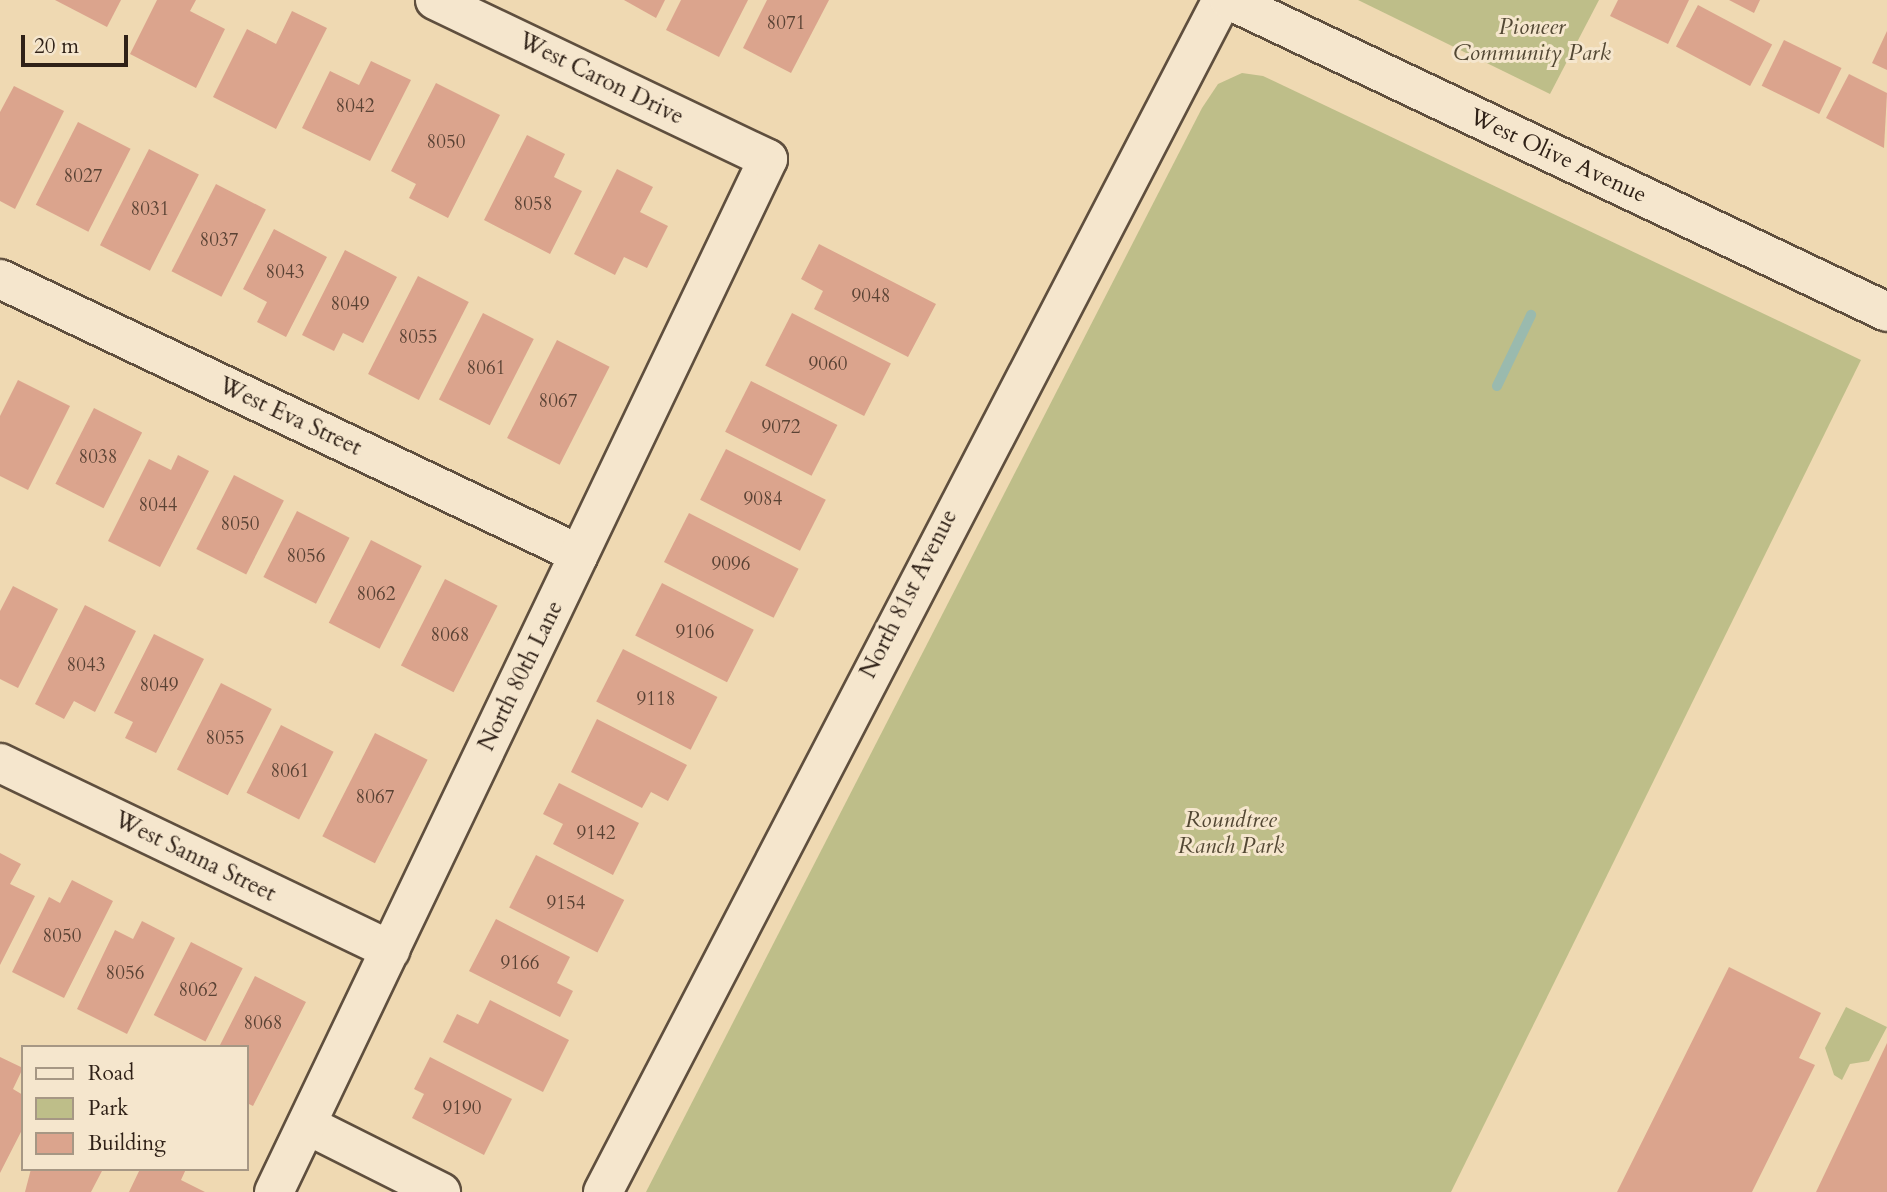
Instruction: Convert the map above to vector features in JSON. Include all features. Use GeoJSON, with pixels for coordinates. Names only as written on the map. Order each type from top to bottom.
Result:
{"type":"FeatureCollection","features":[{"type":"Feature","properties":{"kind":"street","name":"West Caron Drive"},"geometry":{"type":"LineString","coordinates":[[435,0],[768,159]]}},
{"type":"Feature","properties":{"kind":"street","name":"North 81st Avenue"},"geometry":{"type":"LineString","coordinates":[[603,1192],[1222,0]]}},
{"type":"Feature","properties":{"kind":"street","name":"West Olive Avenue"},"geometry":{"type":"LineString","coordinates":[[1229,0],[1887,312]]}},
{"type":"Feature","properties":{"kind":"street","name":"North 80th Lane"},"geometry":{"type":"LineString","coordinates":[[274,1192],[768,159]]}},
{"type":"Feature","properties":{"kind":"street","name":"West Eva Street"},"geometry":{"type":"LineString","coordinates":[[0,279],[579,554]]}},
{"type":"Feature","properties":{"kind":"street","name":"West Sanna Street"},"geometry":{"type":"LineString","coordinates":[[0,763],[390,950]]}},
{"type":"Feature","properties":{"kind":"street"},"geometry":{"type":"LineString","coordinates":[[307,1125],[441,1192]]}},
{"type":"Feature","properties":{"kind":"green space","name":"Pioneer Community Park"},"geometry":{"type":"Polygon","coordinates":[[[1358,0],[1599,0],[1550,94],[1358,0]]]}},
{"type":"Feature","properties":{"kind":"green space","name":"Roundtree Ranch Park"},"geometry":{"type":"Polygon","coordinates":[[[1242,73],[1263,76],[1861,360],[1451,1192],[646,1192],[1202,108],[1218,84],[1242,73]]]}},
{"type":"Feature","properties":{"kind":"green space"},"geometry":{"type":"Polygon","coordinates":[[[1846,1007],[1887,1027],[1869,1061],[1850,1064],[1842,1080],[1834,1075],[1825,1048],[1846,1007]]]}},
{"type":"Feature","properties":{"kind":"building"},"geometry":{"type":"Polygon","coordinates":[[[55,0],[121,0],[107,27],[55,0]]]}},
{"type":"Feature","properties":{"kind":"building"},"geometry":{"type":"Polygon","coordinates":[[[157,0],[196,0],[190,11],[225,29],[196,88],[130,54],[157,0]]]}},
{"type":"Feature","properties":{"kind":"building"},"geometry":{"type":"Polygon","coordinates":[[[624,0],[665,0],[656,18],[624,0]]]}},
{"type":"Feature","properties":{"kind":"building"},"geometry":{"type":"Polygon","coordinates":[[[681,0],[748,0],[719,57],[666,30],[681,0]]]}},
{"type":"Feature","properties":{"kind":"building"},"geometry":{"type":"Polygon","coordinates":[[[767,0],[829,0],[791,73],[743,48],[767,0]]]}},
{"type":"Feature","properties":{"kind":"building"},"geometry":{"type":"Polygon","coordinates":[[[1618,0],[1689,0],[1668,44],[1610,16],[1618,0]]]}},
{"type":"Feature","properties":{"kind":"building"},"geometry":{"type":"Polygon","coordinates":[[[1729,0],[1760,0],[1754,13],[1729,0]]]}},
{"type":"Feature","properties":{"kind":"building"},"geometry":{"type":"Polygon","coordinates":[[[1698,5],[1772,44],[1750,86],[1676,46],[1698,5]]]}},
{"type":"Feature","properties":{"kind":"building"},"geometry":{"type":"Polygon","coordinates":[[[292,11],[327,28],[276,129],[213,97],[247,29],[276,44],[292,11]]]}},
{"type":"Feature","properties":{"kind":"building"},"geometry":{"type":"Polygon","coordinates":[[[1887,31],[1887,70],[1872,63],[1887,31]]]}},
{"type":"Feature","properties":{"kind":"building"},"geometry":{"type":"Polygon","coordinates":[[[1784,40],[1842,68],[1819,114],[1762,86],[1784,40]]]}},
{"type":"Feature","properties":{"kind":"building"},"geometry":{"type":"Polygon","coordinates":[[[371,61],[411,80],[370,161],[302,128],[330,71],[359,85],[371,61]]]}},
{"type":"Feature","properties":{"kind":"building"},"geometry":{"type":"Polygon","coordinates":[[[1849,74],[1887,93],[1884,148],[1826,118],[1849,74]]]}},
{"type":"Feature","properties":{"kind":"building"},"geometry":{"type":"Polygon","coordinates":[[[436,83],[500,115],[448,218],[409,198],[416,184],[391,171],[436,83]]]}},
{"type":"Feature","properties":{"kind":"building"},"geometry":{"type":"Polygon","coordinates":[[[14,86],[64,111],[15,209],[0,201],[0,112],[14,86]]]}},
{"type":"Feature","properties":{"kind":"building"},"geometry":{"type":"Polygon","coordinates":[[[78,122],[131,149],[88,232],[36,205],[78,122]]]}},
{"type":"Feature","properties":{"kind":"building"},"geometry":{"type":"Polygon","coordinates":[[[527,135],[565,154],[554,177],[582,191],[550,254],[484,220],[527,135]]]}},
{"type":"Feature","properties":{"kind":"building"},"geometry":{"type":"Polygon","coordinates":[[[149,149],[199,174],[150,271],[100,245],[149,149]]]}},
{"type":"Feature","properties":{"kind":"building"},"geometry":{"type":"Polygon","coordinates":[[[617,169],[653,187],[640,212],[668,226],[647,268],[624,257],[615,275],[574,254],[617,169]]]}},
{"type":"Feature","properties":{"kind":"building"},"geometry":{"type":"Polygon","coordinates":[[[216,184],[266,209],[221,297],[172,271],[216,184]]]}},
{"type":"Feature","properties":{"kind":"building"},"geometry":{"type":"Polygon","coordinates":[[[274,229],[327,257],[286,337],[257,322],[267,302],[243,289],[274,229]]]}},
{"type":"Feature","properties":{"kind":"building"},"geometry":{"type":"Polygon","coordinates":[[[819,244],[936,304],[908,357],[814,309],[823,291],[801,279],[819,244]]]}},
{"type":"Feature","properties":{"kind":"building"},"geometry":{"type":"Polygon","coordinates":[[[345,250],[397,277],[363,343],[343,333],[334,351],[302,335],[345,250]]]}},
{"type":"Feature","properties":{"kind":"building"},"geometry":{"type":"Polygon","coordinates":[[[418,276],[469,302],[419,400],[368,374],[418,276]]]}},
{"type":"Feature","properties":{"kind":"building"},"geometry":{"type":"Polygon","coordinates":[[[483,313],[534,339],[490,425],[439,399],[483,313]]]}},
{"type":"Feature","properties":{"kind":"building"},"geometry":{"type":"Polygon","coordinates":[[[792,313],[891,363],[864,416],[765,366],[792,313]]]}},
{"type":"Feature","properties":{"kind":"building"},"geometry":{"type":"Polygon","coordinates":[[[557,340],[610,367],[560,465],[507,438],[557,340]]]}},
{"type":"Feature","properties":{"kind":"building"},"geometry":{"type":"Polygon","coordinates":[[[18,380],[70,406],[28,490],[0,476],[0,416],[18,380]]]}},
{"type":"Feature","properties":{"kind":"building"},"geometry":{"type":"Polygon","coordinates":[[[751,381],[837,425],[812,476],[725,432],[751,381]]]}},
{"type":"Feature","properties":{"kind":"building"},"geometry":{"type":"Polygon","coordinates":[[[94,408],[142,433],[104,508],[55,484],[94,408]]]}},
{"type":"Feature","properties":{"kind":"building"},"geometry":{"type":"Polygon","coordinates":[[[726,449],[826,500],[800,551],[700,500],[726,449]]]}},
{"type":"Feature","properties":{"kind":"building"},"geometry":{"type":"Polygon","coordinates":[[[178,455],[209,471],[160,567],[108,541],[149,459],[171,470],[178,455]]]}},
{"type":"Feature","properties":{"kind":"building"},"geometry":{"type":"Polygon","coordinates":[[[234,475],[284,500],[246,574],[196,549],[234,475]]]}},
{"type":"Feature","properties":{"kind":"building"},"geometry":{"type":"Polygon","coordinates":[[[297,511],[350,538],[316,604],[263,577],[297,511]]]}},
{"type":"Feature","properties":{"kind":"building"},"geometry":{"type":"Polygon","coordinates":[[[689,513],[799,569],[774,618],[664,562],[689,513]]]}},
{"type":"Feature","properties":{"kind":"building"},"geometry":{"type":"Polygon","coordinates":[[[371,540],[422,566],[380,649],[329,623],[371,540]]]}},
{"type":"Feature","properties":{"kind":"building"},"geometry":{"type":"Polygon","coordinates":[[[445,579],[498,606],[454,692],[401,665],[445,579]]]}},
{"type":"Feature","properties":{"kind":"building"},"geometry":{"type":"Polygon","coordinates":[[[662,583],[754,630],[727,682],[635,636],[662,583]]]}},
{"type":"Feature","properties":{"kind":"building"},"geometry":{"type":"Polygon","coordinates":[[[13,586],[58,609],[18,688],[0,679],[0,611],[13,586]]]}},
{"type":"Feature","properties":{"kind":"building"},"geometry":{"type":"Polygon","coordinates":[[[85,605],[136,631],[95,712],[74,701],[64,719],[35,704],[85,605]]]}},
{"type":"Feature","properties":{"kind":"building"},"geometry":{"type":"Polygon","coordinates":[[[154,634],[204,659],[156,753],[125,738],[133,722],[114,713],[154,634]]]}},
{"type":"Feature","properties":{"kind":"building"},"geometry":{"type":"Polygon","coordinates":[[[623,649],[717,697],[691,750],[596,702],[623,649]]]}},
{"type":"Feature","properties":{"kind":"building"},"geometry":{"type":"Polygon","coordinates":[[[221,683],[272,709],[228,795],[177,769],[221,683]]]}},
{"type":"Feature","properties":{"kind":"building"},"geometry":{"type":"Polygon","coordinates":[[[597,719],[687,765],[668,801],[651,792],[642,808],[571,772],[597,719]]]}},
{"type":"Feature","properties":{"kind":"building"},"geometry":{"type":"Polygon","coordinates":[[[281,725],[334,752],[299,820],[246,793],[281,725]]]}},
{"type":"Feature","properties":{"kind":"building"},"geometry":{"type":"Polygon","coordinates":[[[375,733],[428,760],[375,863],[322,836],[375,733]]]}},
{"type":"Feature","properties":{"kind":"building"},"geometry":{"type":"Polygon","coordinates":[[[559,783],[639,823],[613,875],[553,844],[563,824],[543,814],[559,783]]]}},
{"type":"Feature","properties":{"kind":"building"},"geometry":{"type":"Polygon","coordinates":[[[0,853],[21,864],[10,884],[35,896],[0,965],[0,853]]]}},
{"type":"Feature","properties":{"kind":"building"},"geometry":{"type":"Polygon","coordinates":[[[536,855],[624,900],[597,953],[509,908],[536,855]]]}},
{"type":"Feature","properties":{"kind":"building"},"geometry":{"type":"Polygon","coordinates":[[[72,880],[113,901],[64,998],[12,972],[49,897],[60,903],[72,880]]]}},
{"type":"Feature","properties":{"kind":"building"},"geometry":{"type":"Polygon","coordinates":[[[496,919],[570,957],[557,983],[573,991],[560,1017],[469,971],[496,919]]]}},
{"type":"Feature","properties":{"kind":"building"},"geometry":{"type":"Polygon","coordinates":[[[142,921],[175,938],[127,1034],[77,1009],[115,930],[133,939],[142,921]]]}},
{"type":"Feature","properties":{"kind":"building"},"geometry":{"type":"Polygon","coordinates":[[[191,942],[243,968],[205,1041],[154,1015],[191,942]]]}},
{"type":"Feature","properties":{"kind":"building"},"geometry":{"type":"Polygon","coordinates":[[[1729,967],[1821,1013],[1799,1058],[1815,1065],[1752,1192],[1617,1192],[1729,967]]]}},
{"type":"Feature","properties":{"kind":"building"},"geometry":{"type":"Polygon","coordinates":[[[255,976],[306,1002],[253,1106],[248,1104],[248,1045],[220,1045],[255,976]]]}},
{"type":"Feature","properties":{"kind":"building"},"geometry":{"type":"Polygon","coordinates":[[[490,1000],[569,1040],[543,1092],[443,1042],[457,1014],[478,1024],[490,1000]]]}},
{"type":"Feature","properties":{"kind":"building"},"geometry":{"type":"Polygon","coordinates":[[[1887,1043],[1887,1192],[1816,1192],[1887,1043]]]}},
{"type":"Feature","properties":{"kind":"building"},"geometry":{"type":"Polygon","coordinates":[[[0,1057],[21,1067],[13,1089],[21,1094],[21,1132],[0,1173],[0,1057]]]}},
{"type":"Feature","properties":{"kind":"building"},"geometry":{"type":"Polygon","coordinates":[[[430,1057],[512,1099],[484,1155],[412,1118],[424,1094],[414,1089],[430,1057]]]}},
{"type":"Feature","properties":{"kind":"building"},"geometry":{"type":"Polygon","coordinates":[[[30,1171],[102,1171],[91,1192],[25,1192],[30,1171]]]}},
{"type":"Feature","properties":{"kind":"building"},"geometry":{"type":"Polygon","coordinates":[[[139,1171],[185,1171],[181,1180],[205,1192],[129,1192],[139,1171]]]}},
{"type":"Feature","properties":{"kind":"waterway"},"geometry":{"type":"LineString","coordinates":[[1497,386],[1531,315]]}}]}
